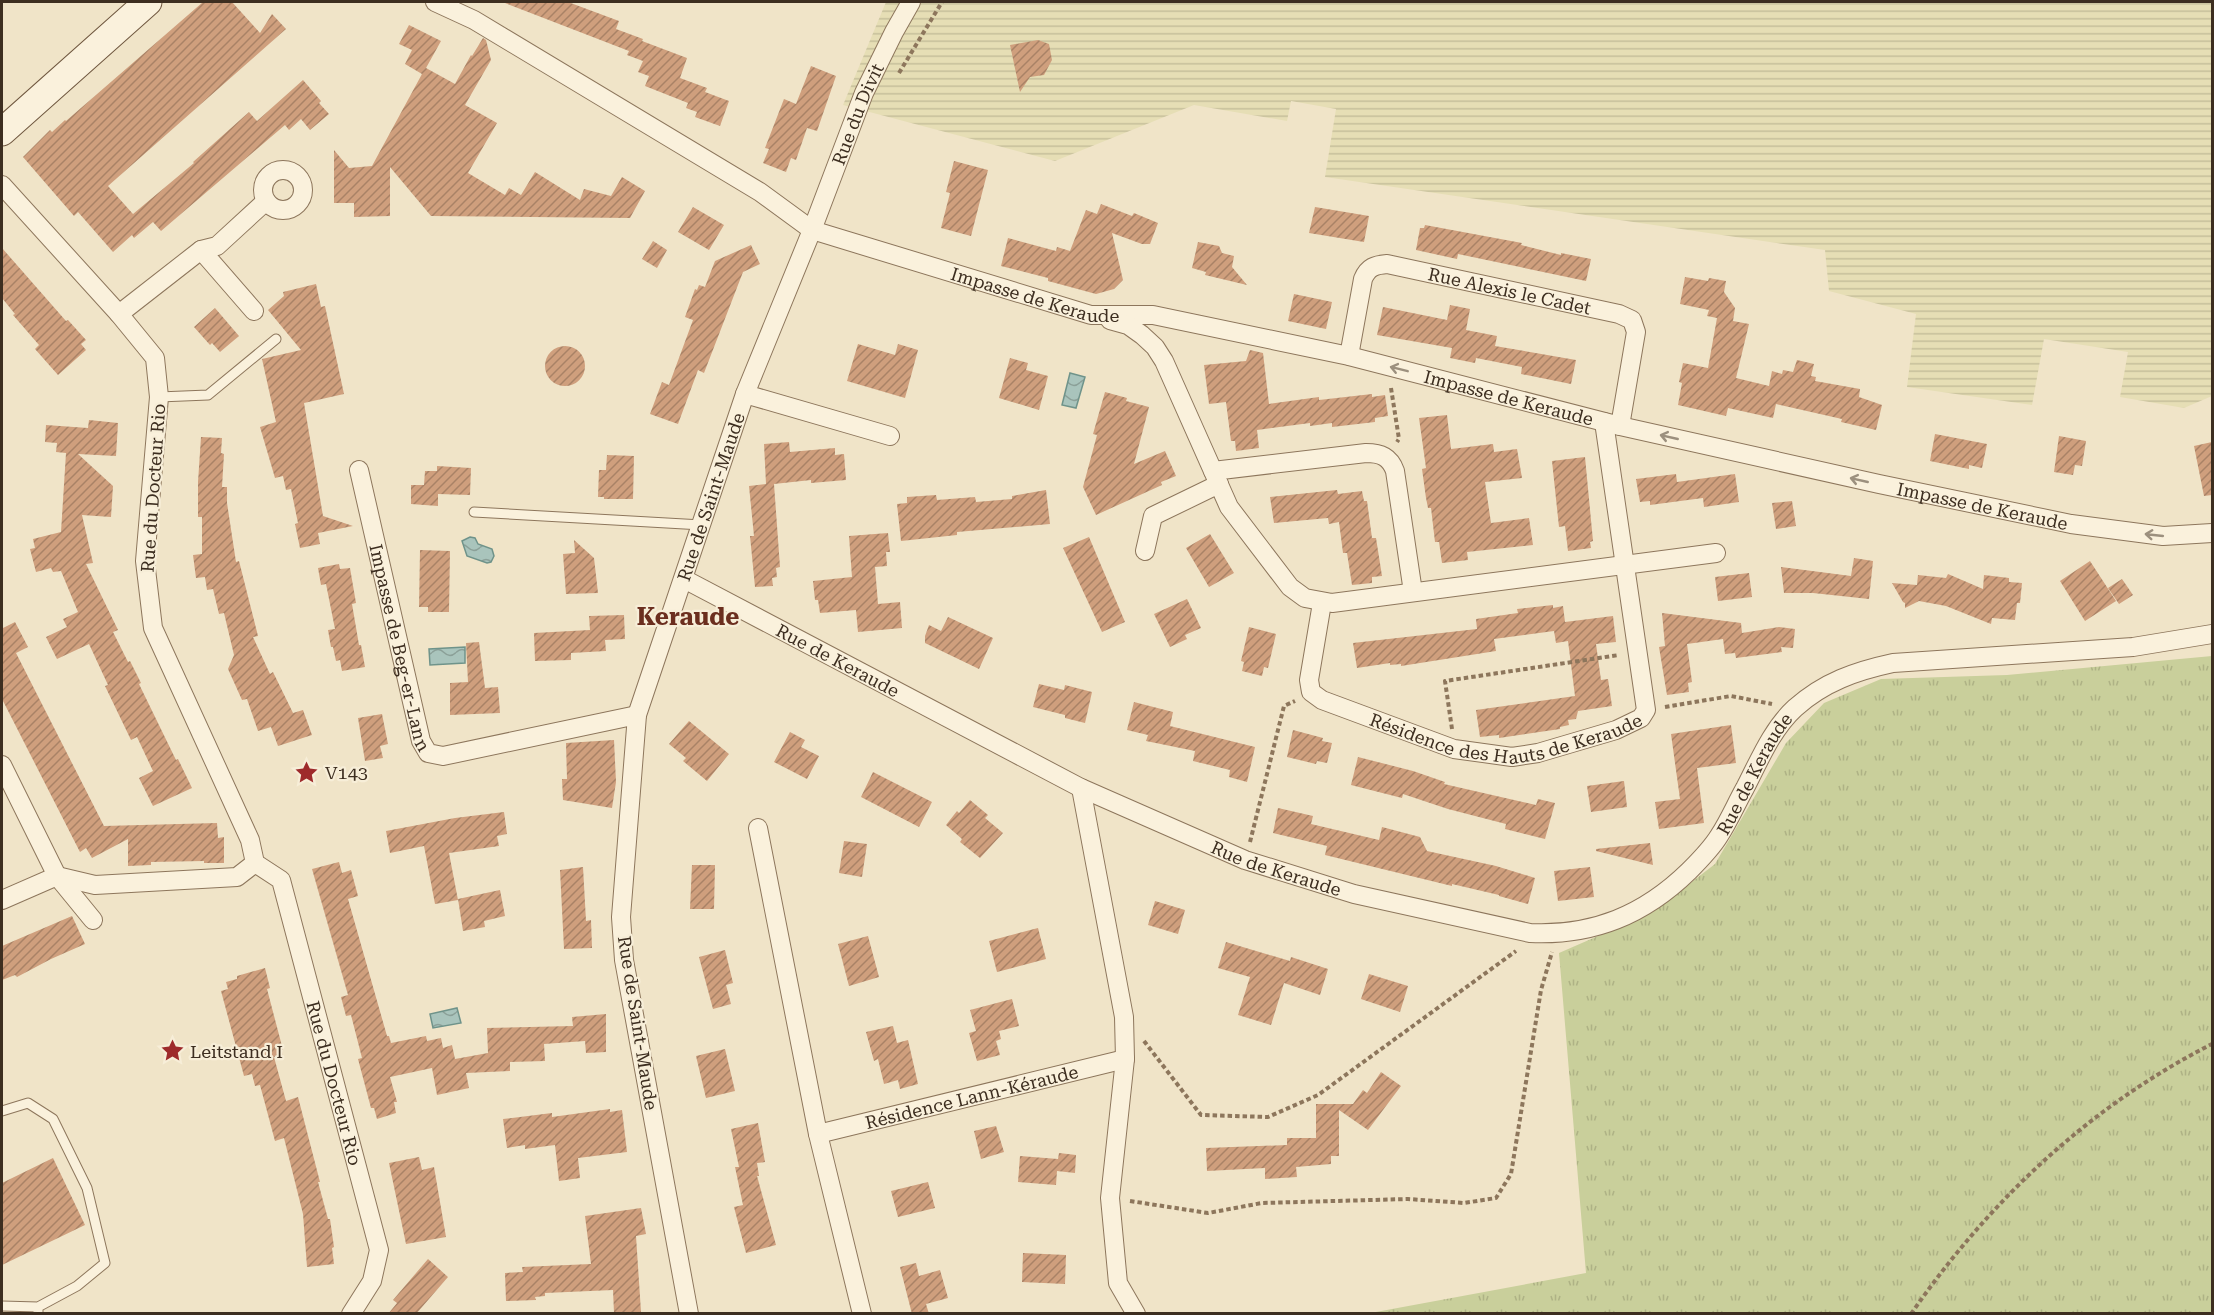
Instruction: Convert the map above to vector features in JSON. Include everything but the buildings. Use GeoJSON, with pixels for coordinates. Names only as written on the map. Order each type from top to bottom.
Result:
{"type":"FeatureCollection","features":[{"type":"Feature","properties":{"kind":"street"},"geometry":{"type":"LineString","coordinates":[[2,132],[148,2]]}},
{"type":"Feature","properties":{"kind":"street"},"geometry":{"type":"LineString","coordinates":[[435,2],[474,20],[760,192],[812,230]]}},
{"type":"Feature","properties":{"kind":"street","name":"Rue du Divit"},"geometry":{"type":"LineString","coordinates":[[812,230],[864,93],[894,32],[912,2]]}},
{"type":"Feature","properties":{"kind":"street","name":"Rue du Docteur Rio"},"geometry":{"type":"LineString","coordinates":[[2,185],[120,314],[155,358],[159,397],[145,561],[153,628],[250,840],[255,863],[281,880],[380,1250],[372,1281],[351,1314]]}},
{"type":"Feature","properties":{"kind":"street"},"geometry":{"type":"LineString","coordinates":[[120,314],[201,250],[218,246],[266,201]]}},
{"type":"Feature","properties":{"kind":"street","name":"Impasse de Keraude"},"geometry":{"type":"LineString","coordinates":[[812,230],[1091,315],[1153,315],[1349,356],[1612,424],[2071,524],[2163,536],[2212,533]]}},
{"type":"Feature","properties":{"kind":"street","name":"Rue de Saint-Maude"},"geometry":{"type":"LineString","coordinates":[[689,1314],[624,960],[621,917],[637,715],[745,394],[812,230]]}},
{"type":"Feature","properties":{"kind":"street"},"geometry":{"type":"LineString","coordinates":[[201,250],[254,310]]}},
{"type":"Feature","properties":{"kind":"street","name":"Rue Alexis le Cadet"},"geometry":{"type":"LineString","coordinates":[[1349,356],[1363,279],[1369,268],[1378,265],[1387,264],[1619,314],[1632,320],[1635,332],[1612,424]]}},
{"type":"Feature","properties":{"kind":"street"},"geometry":{"type":"LineString","coordinates":[[1091,315],[1128,325],[1155,347],[1173,378],[1229,507],[1290,587],[1305,598],[1322,603],[1716,553]]}},
{"type":"Feature","properties":{"kind":"street"},"geometry":{"type":"LineString","coordinates":[[745,394],[890,436]]}},
{"type":"Feature","properties":{"kind":"street","name":"Résidence des Hauts de Keraude"},"geometry":{"type":"LineString","coordinates":[[1311,692],[1322,700],[1454,749],[1504,757],[1529,755],[1616,730],[1641,718],[1646,710],[1625,565],[1612,424]]}},
{"type":"Feature","properties":{"kind":"street"},"geometry":{"type":"LineString","coordinates":[[1145,551],[1153,516],[1216,478],[1377,453],[1386,457],[1392,463],[1395,471],[1413,592]]}},
{"type":"Feature","properties":{"kind":"street","name":"Impasse de Beg-er-Lann"},"geometry":{"type":"LineString","coordinates":[[359,470],[421,741],[428,753],[443,756],[637,715]]}},
{"type":"Feature","properties":{"kind":"street","name":"Rue de Keraude"},"geometry":{"type":"LineString","coordinates":[[684,579],[1081,788],[1245,860],[1354,894],[1530,933],[1557,934],[1608,924],[1651,904],[1681,879],[1718,838],[1776,729],[1794,709],[1835,680],[1862,669],[1893,663],[2133,647],[2212,634]]}},
{"type":"Feature","properties":{"kind":"street"},"geometry":{"type":"LineString","coordinates":[[1311,692],[1309,680],[1322,603]]}},
{"type":"Feature","properties":{"kind":"street"},"geometry":{"type":"LineString","coordinates":[[2,765],[57,876],[93,920]]}},
{"type":"Feature","properties":{"kind":"street"},"geometry":{"type":"LineString","coordinates":[[1081,788],[1124,1017],[1125,1059],[1110,1198],[1118,1283],[1136,1314]]}},
{"type":"Feature","properties":{"kind":"street"},"geometry":{"type":"LineString","coordinates":[[758,828],[818,1134],[862,1314]]}},
{"type":"Feature","properties":{"kind":"street"},"geometry":{"type":"LineString","coordinates":[[2,900],[57,876],[96,885],[237,877],[255,863]]}},
{"type":"Feature","properties":{"kind":"street","name":"Résidence Lann-Kéraude"},"geometry":{"type":"LineString","coordinates":[[818,1134],[1125,1059]]}},
{"type":"Feature","properties":{"kind":"lane"},"geometry":{"type":"LineString","coordinates":[[159,397],[208,395],[276,339]]}},
{"type":"Feature","properties":{"kind":"lane"},"geometry":{"type":"LineString","coordinates":[[474,512],[702,525]]}},
{"type":"Feature","properties":{"kind":"lane"},"geometry":{"type":"LineString","coordinates":[[2,1111],[28,1103],[53,1119],[87,1188],[105,1263],[77,1286],[38,1310],[2,1306]]}},
{"type":"Feature","properties":{"kind":"path"},"geometry":{"type":"LineString","coordinates":[[895,78],[942,2]]}},
{"type":"Feature","properties":{"kind":"path"},"geometry":{"type":"LineString","coordinates":[[1386,457],[1399,439],[1387,366]]}},
{"type":"Feature","properties":{"kind":"path"},"geometry":{"type":"LineString","coordinates":[[1454,749],[1445,681],[1638,652]]}},
{"type":"Feature","properties":{"kind":"path"},"geometry":{"type":"LineString","coordinates":[[1245,860],[1284,706],[1311,692]]}},
{"type":"Feature","properties":{"kind":"path"},"geometry":{"type":"LineString","coordinates":[[1646,710],[1731,696],[1794,709]]}},
{"type":"Feature","properties":{"kind":"path"},"geometry":{"type":"LineString","coordinates":[[1124,1017],[1201,1115],[1268,1117],[1318,1095],[1519,949],[1530,933]]}},
{"type":"Feature","properties":{"kind":"path"},"geometry":{"type":"LineString","coordinates":[[1110,1198],[1208,1213],[1262,1203],[1408,1199],[1464,1203],[1496,1198],[1511,1174],[1541,990],[1557,934]]}},
{"type":"Feature","properties":{"kind":"path"},"geometry":{"type":"LineString","coordinates":[[1911,1314],[1968,1239],[2005,1198],[2057,1148],[2122,1099],[2184,1058],[2212,1044]]}},
{"type":"Feature","properties":{"kind":"shaded area"},"geometry":{"type":"Polygon","coordinates":[[[886,2],[2212,2],[2212,396],[2184,408],[2120,397],[2128,352],[2044,339],[2032,405],[1907,387],[1916,314],[1829,291],[1825,250],[1325,177],[1336,109],[1291,101],[1287,121],[1194,105],[1055,161],[843,105],[886,2]]]}},
{"type":"Feature","properties":{"kind":"green space"},"geometry":{"type":"Polygon","coordinates":[[[2212,656],[2212,1313],[1365,1314],[1586,1273],[1559,953],[1653,912],[1715,864],[1786,743],[1824,703],[1881,679],[2007,675],[2212,656]]]}},
{"type":"Feature","properties":{"kind":"water"},"geometry":{"type":"Polygon","coordinates":[[[1070,373],[1085,377],[1076,408],[1062,405],[1070,373]]]}},
{"type":"Feature","properties":{"kind":"water"},"geometry":{"type":"Polygon","coordinates":[[[470,537],[475,538],[478,544],[492,549],[494,556],[491,562],[487,563],[467,556],[462,541],[470,537]]]}},
{"type":"Feature","properties":{"kind":"water"},"geometry":{"type":"Polygon","coordinates":[[[465,647],[465,663],[430,665],[429,649],[465,647]]]}},
{"type":"Feature","properties":{"kind":"water"},"geometry":{"type":"Polygon","coordinates":[[[457,1008],[461,1023],[433,1028],[430,1014],[457,1008]]]}},
{"type":"Feature","properties":{"kind":"place","name":"V143"},"geometry":{"type":"Point","coordinates":[307,772]}},
{"type":"Feature","properties":{"kind":"place","name":"Leitstand I"},"geometry":{"type":"Point","coordinates":[172,1051]}},
{"type":"Feature","properties":{"kind":"district","name":"Keraude"},"geometry":{"type":"Point","coordinates":[688,617]}}]}
